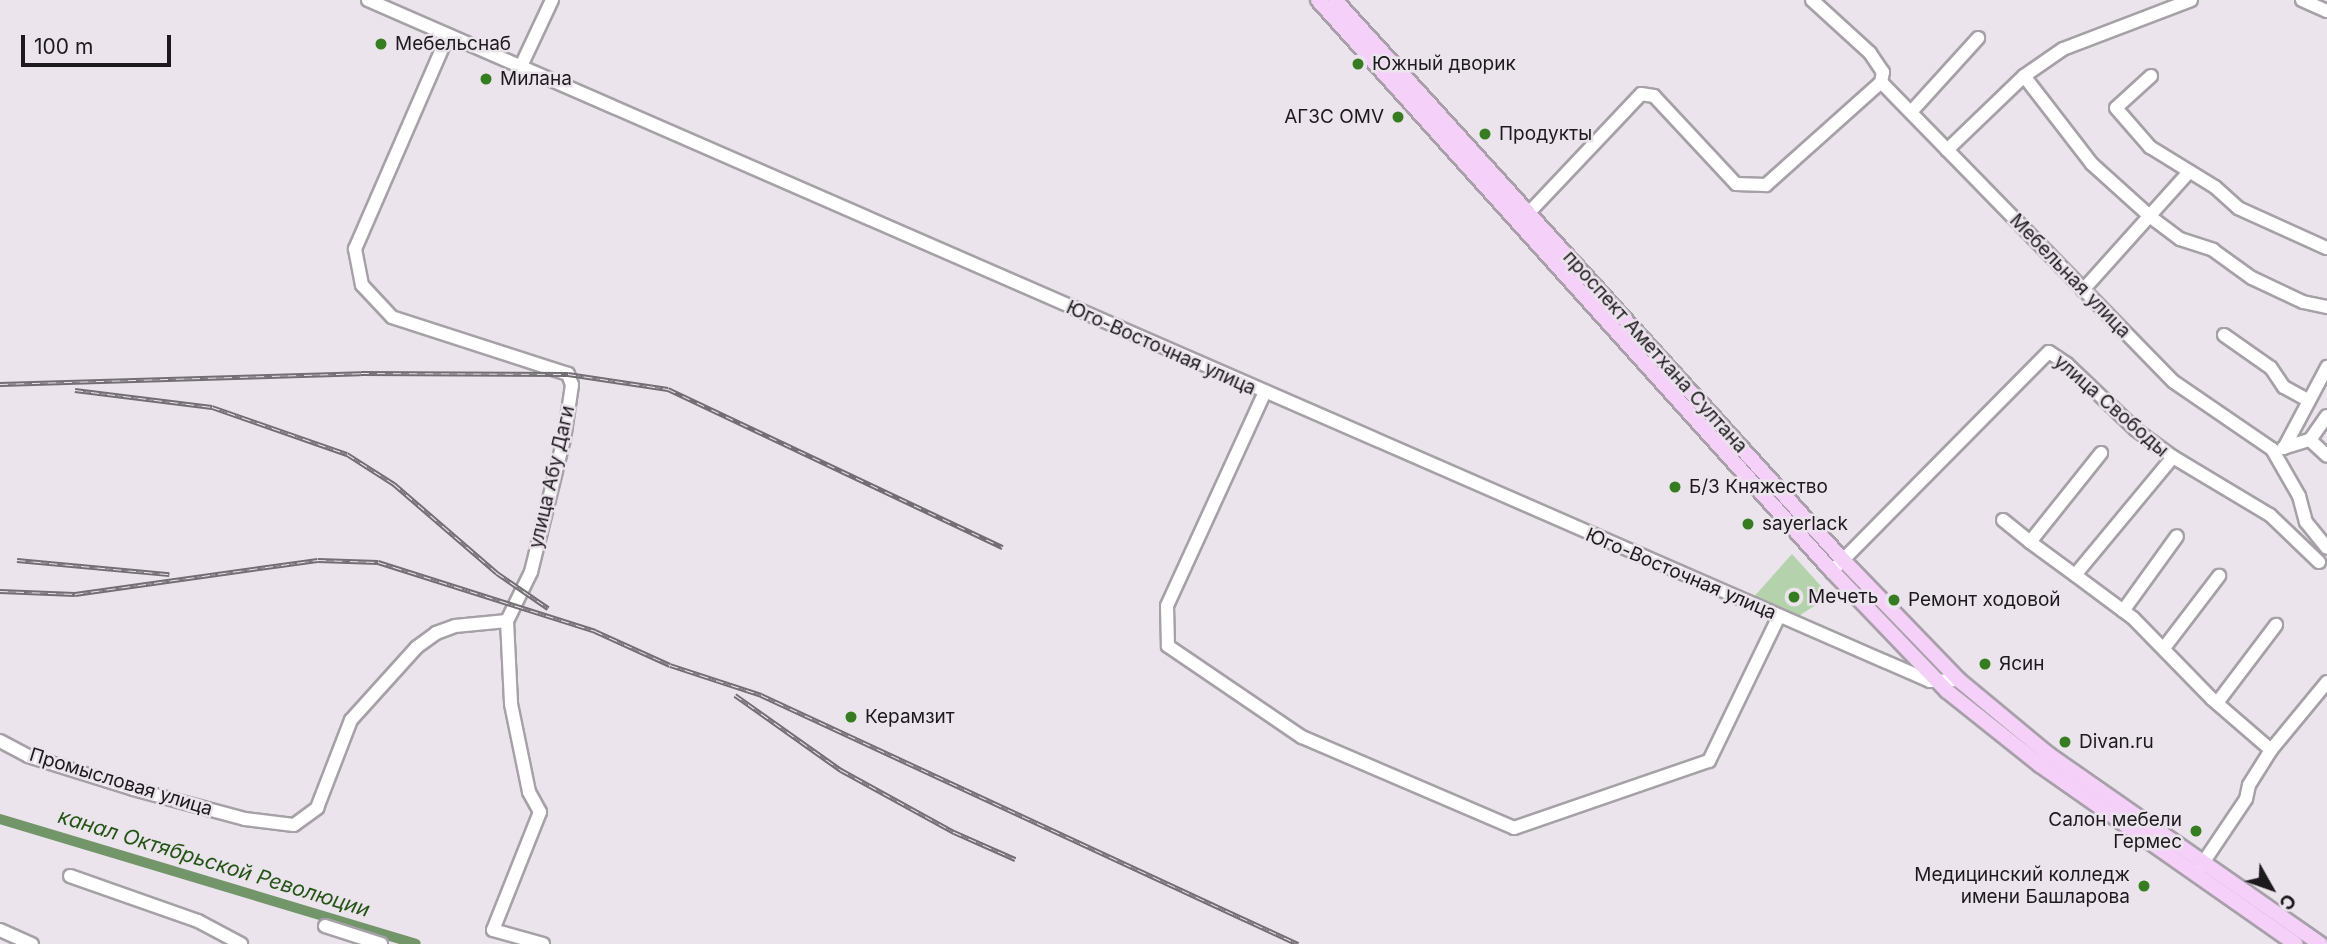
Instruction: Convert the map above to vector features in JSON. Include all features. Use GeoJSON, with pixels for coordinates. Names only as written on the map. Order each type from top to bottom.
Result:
{"type":"FeatureCollection","features":[{"type":"Feature","properties":{"kind":"main road"},"geometry":{"type":"LineString","coordinates":[[1318,0],[1524,218]]}},
{"type":"Feature","properties":{"kind":"main road"},"geometry":{"type":"LineString","coordinates":[[1335,0],[1524,218],[1838,565],[1938,681],[2040,765],[2198,870],[2320,944]]}},
{"type":"Feature","properties":{"kind":"main road"},"geometry":{"type":"LineString","coordinates":[[1838,565],[1959,680],[2048,754],[2296,944]]}},
{"type":"Feature","properties":{"kind":"street","name":"Юго-Восточная улица"},"geometry":{"type":"LineString","coordinates":[[368,0],[522,64],[1264,394],[1779,616],[1938,681],[1959,680]]}},
{"type":"Feature","properties":{"kind":"street"},"geometry":{"type":"LineString","coordinates":[[522,64],[552,0]]}},
{"type":"Feature","properties":{"kind":"street","name":"Мебельная улица"},"geometry":{"type":"LineString","coordinates":[[1812,0],[1870,53],[1883,72],[1881,82],[2174,382],[2278,448],[2306,522],[2327,548]]}},
{"type":"Feature","properties":{"kind":"street"},"geometry":{"type":"LineString","coordinates":[[1947,150],[2024,76],[2063,49],[2191,0]]}},
{"type":"Feature","properties":{"kind":"street"},"geometry":{"type":"LineString","coordinates":[[2302,0],[2327,11]]}},
{"type":"Feature","properties":{"kind":"street","name":"улица Абу Даги"},"geometry":{"type":"LineString","coordinates":[[448,35],[355,249],[362,285],[392,317],[568,374],[572,385],[564,439],[531,572],[507,621]]}},
{"type":"Feature","properties":{"kind":"street"},"geometry":{"type":"LineString","coordinates":[[1911,112],[1978,38]]}},
{"type":"Feature","properties":{"kind":"street"},"geometry":{"type":"LineString","coordinates":[[2024,76],[2092,164],[2152,218],[2180,239],[2213,250],[2252,278],[2303,302],[2327,307]]}},
{"type":"Feature","properties":{"kind":"street"},"geometry":{"type":"LineString","coordinates":[[2151,76],[2116,108],[2150,147],[2215,187],[2238,208],[2326,248]]}},
{"type":"Feature","properties":{"kind":"street"},"geometry":{"type":"LineString","coordinates":[[1524,218],[1641,94],[1654,96],[1736,184],[1766,186],[1881,82]]}},
{"type":"Feature","properties":{"kind":"street"},"geometry":{"type":"LineString","coordinates":[[2083,290],[2152,218],[2189,172]]}},
{"type":"Feature","properties":{"kind":"street"},"geometry":{"type":"LineString","coordinates":[[2224,335],[2271,368],[2284,387],[2307,400]]}},
{"type":"Feature","properties":{"kind":"street","name":"улица Свободы"},"geometry":{"type":"LineString","coordinates":[[1838,565],[2049,352],[2173,457],[2075,575]]}},
{"type":"Feature","properties":{"kind":"street"},"geometry":{"type":"LineString","coordinates":[[2278,448],[2327,367]]}},
{"type":"Feature","properties":{"kind":"street"},"geometry":{"type":"LineString","coordinates":[[1264,394],[1167,606],[1168,646],[1302,737],[1514,828],[1709,761],[1779,616]]}},
{"type":"Feature","properties":{"kind":"street"},"geometry":{"type":"LineString","coordinates":[[2278,448],[2310,440],[2327,416]]}},
{"type":"Feature","properties":{"kind":"street"},"geometry":{"type":"LineString","coordinates":[[2310,440],[2327,457]]}},
{"type":"Feature","properties":{"kind":"street"},"geometry":{"type":"LineString","coordinates":[[2030,542],[2101,453]]}},
{"type":"Feature","properties":{"kind":"street"},"geometry":{"type":"LineString","coordinates":[[2173,457],[2270,515],[2319,562]]}},
{"type":"Feature","properties":{"kind":"street"},"geometry":{"type":"LineString","coordinates":[[2003,520],[2123,611],[2164,648],[2217,704],[2271,750]]}},
{"type":"Feature","properties":{"kind":"street"},"geometry":{"type":"LineString","coordinates":[[2123,611],[2177,536]]}},
{"type":"Feature","properties":{"kind":"street"},"geometry":{"type":"LineString","coordinates":[[2164,648],[2219,576]]}},
{"type":"Feature","properties":{"kind":"street"},"geometry":{"type":"LineString","coordinates":[[507,621],[511,704],[529,792],[540,812],[493,930],[542,944]]}},
{"type":"Feature","properties":{"kind":"street","name":"Промысловая улица"},"geometry":{"type":"LineString","coordinates":[[0,741],[28,755],[133,789],[245,819],[279,825],[307,820],[324,795],[351,720],[417,647],[436,633],[455,626],[507,621]]}},
{"type":"Feature","properties":{"kind":"street"},"geometry":{"type":"LineString","coordinates":[[2217,704],[2276,625]]}},
{"type":"Feature","properties":{"kind":"street"},"geometry":{"type":"LineString","coordinates":[[2198,870],[2246,799],[2249,785],[2271,750],[2327,682]]}},
{"type":"Feature","properties":{"kind":"street"},"geometry":{"type":"LineString","coordinates":[[70,876],[198,921],[241,944]]}},
{"type":"Feature","properties":{"kind":"street"},"geometry":{"type":"LineString","coordinates":[[325,926],[381,944]]}},
{"type":"Feature","properties":{"kind":"street"},"geometry":{"type":"LineString","coordinates":[[0,930],[32,944]]}},
{"type":"Feature","properties":{"kind":"green space"},"geometry":{"type":"Polygon","coordinates":[[[1792,554],[1830,596],[1794,619],[1752,599],[1792,554]]]}},
{"type":"Feature","properties":{"kind":"waterway","name":"канал Октябрьской Революции"},"geometry":{"type":"LineString","coordinates":[[0,819],[416,944]]}},
{"type":"Feature","properties":{"kind":"railway"},"geometry":{"type":"LineString","coordinates":[[0,384],[361,373],[568,374],[668,389],[1003,547]]}},
{"type":"Feature","properties":{"kind":"railway"},"geometry":{"type":"LineString","coordinates":[[75,390],[212,407],[347,454],[394,484],[497,573],[548,608]]}},
{"type":"Feature","properties":{"kind":"railway"},"geometry":{"type":"LineString","coordinates":[[17,560],[169,574]]}},
{"type":"Feature","properties":{"kind":"railway"},"geometry":{"type":"LineString","coordinates":[[0,591],[75,594],[318,560],[378,562],[595,631],[670,665],[761,695],[1298,944]]}},
{"type":"Feature","properties":{"kind":"railway"},"geometry":{"type":"LineString","coordinates":[[735,695],[841,770],[954,832],[1015,859]]}},
{"type":"Feature","properties":{"kind":"place","name":"Мебельснаб"},"geometry":{"type":"Point","coordinates":[381,44]}},
{"type":"Feature","properties":{"kind":"place","name":"Южный дворик"},"geometry":{"type":"Point","coordinates":[1358,64]}},
{"type":"Feature","properties":{"kind":"place","name":"Милана"},"geometry":{"type":"Point","coordinates":[486,79]}},
{"type":"Feature","properties":{"kind":"place","name":"АГЗС OMV"},"geometry":{"type":"Point","coordinates":[1398,117]}},
{"type":"Feature","properties":{"kind":"place","name":"Продукты"},"geometry":{"type":"Point","coordinates":[1485,134]}},
{"type":"Feature","properties":{"kind":"place","name":"Б/З Княжество"},"geometry":{"type":"Point","coordinates":[1675,487]}},
{"type":"Feature","properties":{"kind":"place","name":"sayerlack"},"geometry":{"type":"Point","coordinates":[1748,524]}},
{"type":"Feature","properties":{"kind":"place","name":"Мечеть"},"geometry":{"type":"Point","coordinates":[1794,597]}},
{"type":"Feature","properties":{"kind":"place","name":"Ремонт ходовой"},"geometry":{"type":"Point","coordinates":[1894,600]}},
{"type":"Feature","properties":{"kind":"place","name":"Ясин"},"geometry":{"type":"Point","coordinates":[1985,664]}},
{"type":"Feature","properties":{"kind":"place","name":"Керамзит"},"geometry":{"type":"Point","coordinates":[851,717]}},
{"type":"Feature","properties":{"kind":"place","name":"Divan.ru"},"geometry":{"type":"Point","coordinates":[2065,742]}},
{"type":"Feature","properties":{"kind":"place","name":"Салон мебели Гермес"},"geometry":{"type":"Point","coordinates":[2196,831]}},
{"type":"Feature","properties":{"kind":"place","name":"Медицинский колледж имени Башларова"},"geometry":{"type":"Point","coordinates":[2144,886]}}]}
